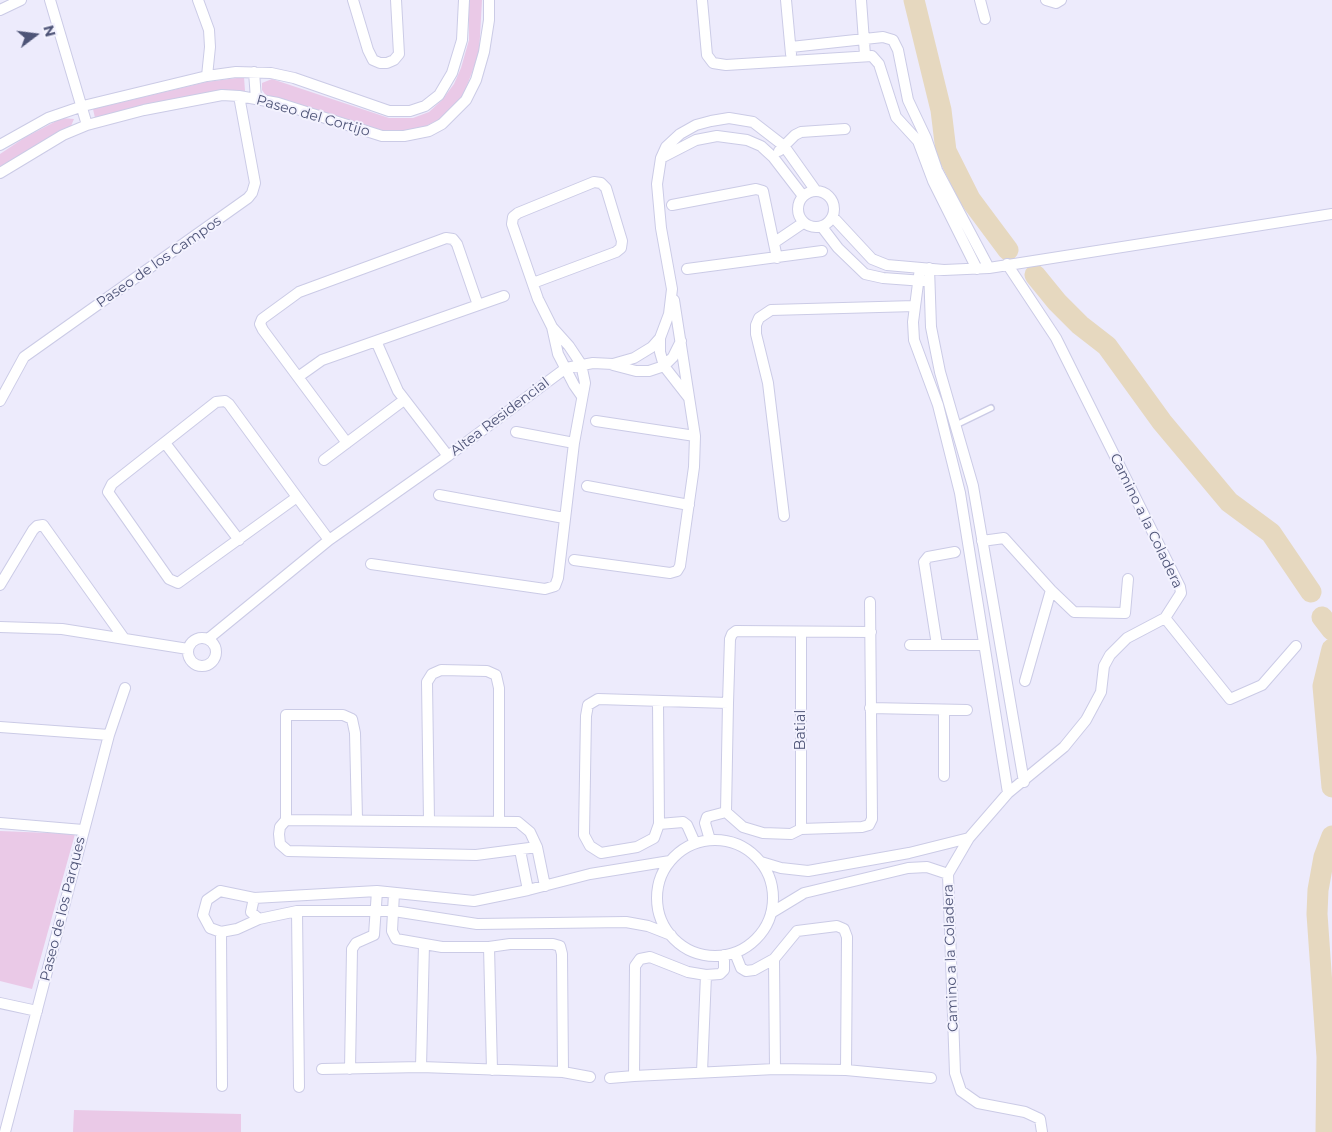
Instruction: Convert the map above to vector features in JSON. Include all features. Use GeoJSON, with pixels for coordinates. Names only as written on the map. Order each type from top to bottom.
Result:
{"type":"FeatureCollection","features":[{"type":"Feature","properties":{"kind":"street"},"geometry":{"type":"LineString","coordinates":[[0,10],[21,0]]}},
{"type":"Feature","properties":{"kind":"street"},"geometry":{"type":"LineString","coordinates":[[50,0],[87,124]]}},
{"type":"Feature","properties":{"kind":"street"},"geometry":{"type":"LineString","coordinates":[[198,0],[209,30],[210,47],[207,76]]}},
{"type":"Feature","properties":{"kind":"street"},"geometry":{"type":"LineString","coordinates":[[353,0],[368,50],[373,60],[388,64],[398,54],[396,0]]}},
{"type":"Feature","properties":{"kind":"street","name":"Paseo del Cortijo"},"geometry":{"type":"LineString","coordinates":[[0,145],[48,118],[82,106],[207,76],[254,72],[294,78],[389,111],[410,111],[425,106],[439,95],[452,74],[462,40],[464,0]]}},
{"type":"Feature","properties":{"kind":"street","name":"Paseo del Cortijo"},"geometry":{"type":"LineString","coordinates":[[0,173],[62,135],[87,124],[204,98],[239,96],[278,103],[371,134],[394,137],[429,131],[442,124],[466,100],[476,80],[484,52],[489,20],[489,0]]}},
{"type":"Feature","properties":{"kind":"street"},"geometry":{"type":"LineString","coordinates":[[702,0],[708,56],[714,63],[726,65],[872,56],[879,64],[896,117],[918,141],[933,181],[977,269]]}},
{"type":"Feature","properties":{"kind":"street"},"geometry":{"type":"LineString","coordinates":[[786,0],[792,60]]}},
{"type":"Feature","properties":{"kind":"street"},"geometry":{"type":"LineString","coordinates":[[862,0],[865,55]]}},
{"type":"Feature","properties":{"kind":"street"},"geometry":{"type":"LineString","coordinates":[[980,0],[985,19]]}},
{"type":"Feature","properties":{"kind":"street"},"geometry":{"type":"LineString","coordinates":[[1046,0],[1052,3],[1061,0]]}},
{"type":"Feature","properties":{"kind":"street"},"geometry":{"type":"LineString","coordinates":[[791,47],[883,37],[893,40],[898,50],[908,100],[926,138],[937,170],[988,268]]}},
{"type":"Feature","properties":{"kind":"street"},"geometry":{"type":"LineString","coordinates":[[254,72],[256,99]]}},
{"type":"Feature","properties":{"kind":"street","name":"Paseo de los Campos"},"geometry":{"type":"LineString","coordinates":[[0,401],[24,357],[248,198],[255,183],[239,96]]}},
{"type":"Feature","properties":{"kind":"street"},"geometry":{"type":"LineString","coordinates":[[661,158],[666,147],[696,124],[729,118],[753,122],[784,146],[816,191],[829,196],[833,203],[833,217],[872,258],[887,265],[944,270],[988,268],[1332,214]]}},
{"type":"Feature","properties":{"kind":"street"},"geometry":{"type":"LineString","coordinates":[[773,157],[801,132],[845,129]]}},
{"type":"Feature","properties":{"kind":"street"},"geometry":{"type":"LineString","coordinates":[[661,158],[696,140],[717,136],[747,140],[761,146],[773,157],[803,196]]}},
{"type":"Feature","properties":{"kind":"street","name":"Altea Residencial"},"geometry":{"type":"LineString","coordinates":[[208,639],[329,540],[448,456],[566,368],[581,364],[612,364],[642,354],[652,347],[660,338],[669,314],[672,290],[657,184],[661,158]]}},
{"type":"Feature","properties":{"kind":"street"},"geometry":{"type":"LineString","coordinates":[[533,283],[616,252],[621,248],[622,241],[606,188],[601,183],[586,186],[518,213],[513,217],[512,224],[538,300],[552,327],[558,354],[581,395]]}},
{"type":"Feature","properties":{"kind":"street"},"geometry":{"type":"LineString","coordinates":[[672,205],[756,189],[763,191],[777,258]]}},
{"type":"Feature","properties":{"kind":"street"},"geometry":{"type":"LineString","coordinates":[[816,191],[803,196],[797,209],[803,223],[815,228],[822,227],[833,217]]}},
{"type":"Feature","properties":{"kind":"street"},"geometry":{"type":"LineString","coordinates":[[775,242],[803,223]]}},
{"type":"Feature","properties":{"kind":"street"},"geometry":{"type":"LineString","coordinates":[[822,227],[838,248],[865,274],[882,278],[929,281],[944,270]]}},
{"type":"Feature","properties":{"kind":"street"},"geometry":{"type":"LineString","coordinates":[[347,443],[260,324],[262,319],[299,292],[446,238],[453,239],[458,244],[478,305]]}},
{"type":"Feature","properties":{"kind":"street"},"geometry":{"type":"LineString","coordinates":[[687,270],[822,251]]}},
{"type":"Feature","properties":{"kind":"street","name":"Camino a la Coladera"},"geometry":{"type":"LineString","coordinates":[[1007,264],[1056,338],[1180,587],[1181,593],[1165,618],[1127,638],[1114,650],[1104,666],[1101,692],[1086,720],[1064,747],[1024,782],[1008,793],[968,838],[948,874],[955,1073],[960,1091],[978,1102],[1025,1112],[1040,1119],[1042,1132]]}},
{"type":"Feature","properties":{"kind":"street"},"geometry":{"type":"LineString","coordinates":[[925,268],[918,281],[914,340],[938,405],[960,494],[1008,793]]}},
{"type":"Feature","properties":{"kind":"street"},"geometry":{"type":"LineString","coordinates":[[925,268],[929,281],[931,327],[940,372],[973,486],[1024,782]]}},
{"type":"Feature","properties":{"kind":"street"},"geometry":{"type":"LineString","coordinates":[[574,560],[670,573],[677,571],[680,566],[694,467],[695,436],[672,290]]}},
{"type":"Feature","properties":{"kind":"street"},"geometry":{"type":"LineString","coordinates":[[298,376],[322,360],[504,296]]}},
{"type":"Feature","properties":{"kind":"street"},"geometry":{"type":"LineString","coordinates":[[784,516],[768,382],[756,334],[756,325],[760,318],[771,310],[915,306]]}},
{"type":"Feature","properties":{"kind":"street"},"geometry":{"type":"LineString","coordinates":[[371,564],[545,589],[555,586],[558,578],[564,518],[581,395],[585,383],[581,364],[570,346],[552,327]]}},
{"type":"Feature","properties":{"kind":"street"},"geometry":{"type":"LineString","coordinates":[[660,338],[660,352],[664,366],[689,399]]}},
{"type":"Feature","properties":{"kind":"street"},"geometry":{"type":"LineString","coordinates":[[612,364],[636,371],[649,371],[664,366],[673,357],[681,340]]}},
{"type":"Feature","properties":{"kind":"street"},"geometry":{"type":"LineString","coordinates":[[376,341],[404,400],[448,456]]}},
{"type":"Feature","properties":{"kind":"street"},"geometry":{"type":"LineString","coordinates":[[324,460],[404,400]]}},
{"type":"Feature","properties":{"kind":"street"},"geometry":{"type":"LineString","coordinates":[[297,497],[182,581],[173,582],[108,492],[112,484],[216,402],[225,401],[297,497],[329,540]]}},
{"type":"Feature","properties":{"kind":"street"},"geometry":{"type":"LineString","coordinates":[[938,405],[949,402]]}},
{"type":"Feature","properties":{"kind":"street"},"geometry":{"type":"LineString","coordinates":[[596,421],[695,436]]}},
{"type":"Feature","properties":{"kind":"street"},"geometry":{"type":"LineString","coordinates":[[516,432],[574,443]]}},
{"type":"Feature","properties":{"kind":"street"},"geometry":{"type":"LineString","coordinates":[[165,443],[239,540]]}},
{"type":"Feature","properties":{"kind":"street"},"geometry":{"type":"LineString","coordinates":[[587,486],[689,505]]}},
{"type":"Feature","properties":{"kind":"street"},"geometry":{"type":"LineString","coordinates":[[439,495],[564,518]]}},
{"type":"Feature","properties":{"kind":"street"},"geometry":{"type":"LineString","coordinates":[[0,585],[33,530],[37,526],[43,525],[48,529],[123,637]]}},
{"type":"Feature","properties":{"kind":"street"},"geometry":{"type":"LineString","coordinates":[[982,541],[1004,538],[1051,590],[1074,612],[1122,614],[1127,611],[1128,579]]}},
{"type":"Feature","properties":{"kind":"street"},"geometry":{"type":"LineString","coordinates":[[937,645],[924,562],[928,557],[955,552]]}},
{"type":"Feature","properties":{"kind":"street"},"geometry":{"type":"LineString","coordinates":[[1025,681],[1051,590]]}},
{"type":"Feature","properties":{"kind":"street"},"geometry":{"type":"LineString","coordinates":[[870,602],[872,819],[869,825],[862,827],[801,828],[790,834],[764,833],[736,823],[726,812],[730,639],[732,634],[736,631],[870,632]]}},
{"type":"Feature","properties":{"kind":"street"},"geometry":{"type":"LineString","coordinates":[[1165,618],[1230,699],[1262,685],[1296,646]]}},
{"type":"Feature","properties":{"kind":"street"},"geometry":{"type":"LineString","coordinates":[[0,628],[62,629],[123,637],[188,649]]}},
{"type":"Feature","properties":{"kind":"street","name":"Batial"},"geometry":{"type":"LineString","coordinates":[[800,632],[801,828]]}},
{"type":"Feature","properties":{"kind":"street"},"geometry":{"type":"LineString","coordinates":[[208,639],[214,649],[215,656],[209,664],[198,666],[192,663],[188,649],[194,641],[208,639]]}},
{"type":"Feature","properties":{"kind":"street"},"geometry":{"type":"LineString","coordinates":[[910,645],[984,645]]}},
{"type":"Feature","properties":{"kind":"street"},"geometry":{"type":"LineString","coordinates":[[986,656],[1001,654]]}},
{"type":"Feature","properties":{"kind":"street"},"geometry":{"type":"LineString","coordinates":[[429,820],[428,682],[432,674],[451,670],[487,671],[496,675],[499,688],[499,821]]}},
{"type":"Feature","properties":{"kind":"street","name":"Paseo de los Parques"},"geometry":{"type":"LineString","coordinates":[[4,1127],[37,1011],[109,735],[125,688]]}},
{"type":"Feature","properties":{"kind":"street"},"geometry":{"type":"LineString","coordinates":[[658,702],[659,824],[654,838],[637,847],[601,853],[590,846],[584,835],[586,716],[588,705],[598,699],[728,703]]}},
{"type":"Feature","properties":{"kind":"street"},"geometry":{"type":"LineString","coordinates":[[870,708],[967,710]]}},
{"type":"Feature","properties":{"kind":"street"},"geometry":{"type":"LineString","coordinates":[[944,710],[944,776]]}},
{"type":"Feature","properties":{"kind":"street"},"geometry":{"type":"LineString","coordinates":[[357,819],[355,733],[352,719],[343,715],[290,713],[285,719],[286,820],[280,828],[279,839],[283,848],[288,851],[476,855],[537,847]]}},
{"type":"Feature","properties":{"kind":"street"},"geometry":{"type":"LineString","coordinates":[[0,727],[109,735]]}},
{"type":"Feature","properties":{"kind":"street"},"geometry":{"type":"LineString","coordinates":[[710,840],[704,823],[708,817],[726,812]]}},
{"type":"Feature","properties":{"kind":"street"},"geometry":{"type":"LineString","coordinates":[[286,820],[357,819],[518,822],[524,826],[537,847],[545,886]]}},
{"type":"Feature","properties":{"kind":"street"},"geometry":{"type":"LineString","coordinates":[[659,824],[683,822],[687,825],[695,843]]}},
{"type":"Feature","properties":{"kind":"street"},"geometry":{"type":"LineString","coordinates":[[0,823],[83,830]]}},
{"type":"Feature","properties":{"kind":"street"},"geometry":{"type":"LineString","coordinates":[[761,862],[781,868],[808,871],[909,853],[968,838]]}},
{"type":"Feature","properties":{"kind":"street"},"geometry":{"type":"LineString","coordinates":[[670,861],[590,874],[528,890],[474,901],[377,891],[254,898],[220,891],[207,900],[203,908],[205,922],[216,932],[237,929],[258,919],[297,912],[394,911],[477,924],[626,922],[648,926],[671,935],[691,951],[707,955],[724,955],[735,952],[753,941],[761,933],[771,913],[772,891],[768,876],[761,862],[754,854],[736,844],[710,840],[685,847],[670,861],[660,880],[657,901],[662,921],[671,935]]}},
{"type":"Feature","properties":{"kind":"street"},"geometry":{"type":"LineString","coordinates":[[520,850],[528,890]]}},
{"type":"Feature","properties":{"kind":"street"},"geometry":{"type":"LineString","coordinates":[[771,913],[804,893],[908,868],[927,868],[948,874]]}},
{"type":"Feature","properties":{"kind":"street"},"geometry":{"type":"LineString","coordinates":[[350,1069],[352,949],[356,944],[374,936],[377,891]]}},
{"type":"Feature","properties":{"kind":"street"},"geometry":{"type":"LineString","coordinates":[[394,892],[393,936],[424,944],[489,947],[510,944],[553,944],[560,946],[562,954],[563,1072]]}},
{"type":"Feature","properties":{"kind":"street"},"geometry":{"type":"LineString","coordinates":[[254,898],[251,912],[258,919]]}},
{"type":"Feature","properties":{"kind":"street"},"geometry":{"type":"LineString","coordinates":[[297,912],[299,1087]]}},
{"type":"Feature","properties":{"kind":"street"},"geometry":{"type":"LineString","coordinates":[[735,952],[741,968],[746,971],[754,970],[774,959],[797,931],[837,926],[844,929],[847,937],[846,1070]]}},
{"type":"Feature","properties":{"kind":"street"},"geometry":{"type":"LineString","coordinates":[[221,932],[222,1086]]}},
{"type":"Feature","properties":{"kind":"street"},"geometry":{"type":"LineString","coordinates":[[421,1067],[424,944]]}},
{"type":"Feature","properties":{"kind":"street"},"geometry":{"type":"LineString","coordinates":[[489,947],[492,1070]]}},
{"type":"Feature","properties":{"kind":"street"},"geometry":{"type":"LineString","coordinates":[[634,1076],[636,966],[640,959],[650,957],[688,972],[706,975],[720,974],[724,970],[724,955]]}},
{"type":"Feature","properties":{"kind":"street"},"geometry":{"type":"LineString","coordinates":[[774,959],[775,1069]]}},
{"type":"Feature","properties":{"kind":"street"},"geometry":{"type":"LineString","coordinates":[[702,1072],[706,975]]}},
{"type":"Feature","properties":{"kind":"street"},"geometry":{"type":"LineString","coordinates":[[0,1003],[37,1011]]}},
{"type":"Feature","properties":{"kind":"street"},"geometry":{"type":"LineString","coordinates":[[322,1069],[421,1067],[563,1072],[590,1077]]}},
{"type":"Feature","properties":{"kind":"street"},"geometry":{"type":"LineString","coordinates":[[610,1078],[775,1069],[846,1070],[931,1078]]}},
{"type":"Feature","properties":{"kind":"lane"},"geometry":{"type":"LineString","coordinates":[[956,425],[991,408]]}},
{"type":"Feature","properties":{"kind":"shaded area"},"geometry":{"type":"Polygon","coordinates":[[[469,0],[482,0],[479,54],[463,96],[440,119],[418,130],[391,132],[365,127],[267,97],[262,90],[262,83],[272,79],[389,118],[413,118],[429,112],[442,100],[454,84],[461,68],[469,40],[469,0]]]}},
{"type":"Feature","properties":{"kind":"shaded area"},"geometry":{"type":"Polygon","coordinates":[[[244,77],[245,91],[213,91],[95,118],[93,109],[206,82],[244,77]]]}},
{"type":"Feature","properties":{"kind":"shaded area"},"geometry":{"type":"Polygon","coordinates":[[[62,118],[74,119],[71,126],[0,168],[0,154],[24,138],[62,118]]]}},
{"type":"Feature","properties":{"kind":"shaded area"},"geometry":{"type":"Polygon","coordinates":[[[0,831],[75,834],[32,989],[0,981],[0,831]]]}},
{"type":"Feature","properties":{"kind":"shaded area"},"geometry":{"type":"Polygon","coordinates":[[[74,1110],[241,1114],[241,1132],[73,1132],[74,1110]]]}},
{"type":"Feature","properties":{"kind":"waterway"},"geometry":{"type":"LineString","coordinates":[[914,0],[941,110],[946,151],[970,199],[1008,250]]}},
{"type":"Feature","properties":{"kind":"waterway"},"geometry":{"type":"LineString","coordinates":[[1035,275],[1057,302],[1080,325],[1107,346],[1162,422],[1229,502],[1271,533],[1311,592]]}},
{"type":"Feature","properties":{"kind":"waterway"},"geometry":{"type":"LineString","coordinates":[[1322,617],[1332,630]]}},
{"type":"Feature","properties":{"kind":"waterway"},"geometry":{"type":"LineString","coordinates":[[1332,649],[1323,686],[1332,787]]}},
{"type":"Feature","properties":{"kind":"waterway"},"geometry":{"type":"LineString","coordinates":[[1326,1132],[1327,1057],[1317,914],[1318,890],[1324,857],[1332,836]]}}]}
